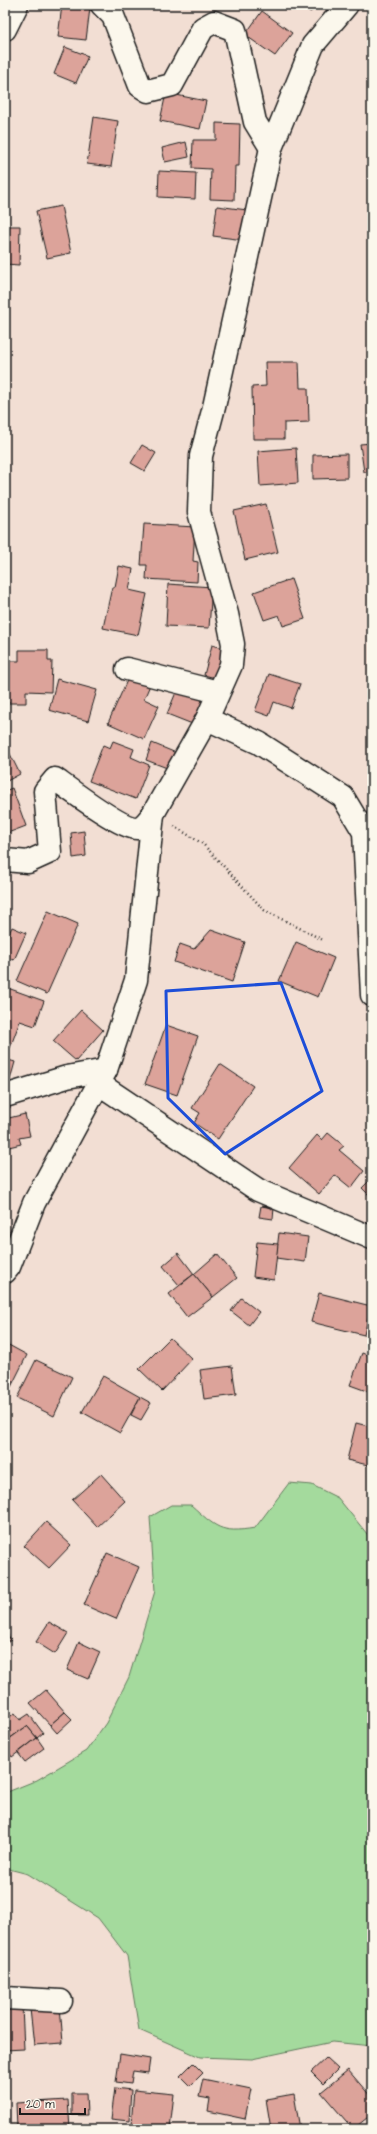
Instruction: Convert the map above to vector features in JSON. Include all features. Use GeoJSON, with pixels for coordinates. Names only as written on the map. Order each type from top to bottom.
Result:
{"type":"FeatureCollection","features":[{"type":"Feature","properties":{"kind":"street"},"geometry":{"type":"LineString","coordinates":[[5,29],[17,5]]}},
{"type":"Feature","properties":{"kind":"street"},"geometry":{"type":"LineString","coordinates":[[102,5],[113,16],[140,86],[148,91],[172,85],[203,28],[214,22],[235,30],[255,122],[271,148]]}},
{"type":"Feature","properties":{"kind":"street"},"geometry":{"type":"LineString","coordinates":[[5,860],[28,862],[50,852],[45,791],[54,780],[124,825],[137,828],[145,824],[153,814],[207,719],[231,665],[233,644],[227,614],[199,512],[201,456],[214,407],[271,148],[313,45],[347,5]]}},
{"type":"Feature","properties":{"kind":"street"},"geometry":{"type":"LineString","coordinates":[[127,669],[218,692]]}},
{"type":"Feature","properties":{"kind":"street"},"geometry":{"type":"LineString","coordinates":[[207,719],[259,744],[343,797],[364,832],[372,995]]}},
{"type":"Feature","properties":{"kind":"street"},"geometry":{"type":"LineString","coordinates":[[5,1272],[9,1267],[34,1203],[102,1077],[136,980],[153,814]]}},
{"type":"Feature","properties":{"kind":"street"},"geometry":{"type":"LineString","coordinates":[[5,1096],[67,1077],[102,1077],[258,1190],[372,1238]]}},
{"type":"Feature","properties":{"kind":"street"},"geometry":{"type":"LineString","coordinates":[[5,1998],[61,2001]]}},
{"type":"Feature","properties":{"kind":"path"},"geometry":{"type":"LineString","coordinates":[[153,814],[202,844],[264,910],[323,940]]}},
{"type":"Feature","properties":{"kind":"highlighted area"},"geometry":{"type":"Polygon","coordinates":[[[281,983],[322,1091],[225,1154],[168,1098],[166,991],[281,983]]]}},
{"type":"Feature","properties":{"kind":"green space"},"geometry":{"type":"Polygon","coordinates":[[[289,1483],[312,1485],[338,1498],[372,1540],[372,2046],[332,2042],[252,2059],[200,2057],[139,2030],[127,1956],[98,1918],[28,1874],[5,1868],[5,1793],[37,1780],[86,1751],[106,1723],[129,1677],[155,1591],[150,1517],[171,1505],[191,1505],[213,1524],[219,1527],[234,1530],[255,1528],[289,1483]]]}},
{"type":"Feature","properties":{"kind":"building"},"geometry":{"type":"Polygon","coordinates":[[[62,5],[90,8],[86,40],[58,37],[62,5]]]}},
{"type":"Feature","properties":{"kind":"building"},"geometry":{"type":"Polygon","coordinates":[[[304,5],[320,5],[310,12],[304,5]]]}},
{"type":"Feature","properties":{"kind":"building"},"geometry":{"type":"Polygon","coordinates":[[[262,11],[292,33],[275,56],[245,35],[262,11]]]}},
{"type":"Feature","properties":{"kind":"building"},"geometry":{"type":"Polygon","coordinates":[[[65,47],[88,56],[76,83],[54,74],[65,47]]]}},
{"type":"Feature","properties":{"kind":"building"},"geometry":{"type":"Polygon","coordinates":[[[166,93],[206,101],[200,129],[160,121],[166,93]]]}},
{"type":"Feature","properties":{"kind":"building"},"geometry":{"type":"Polygon","coordinates":[[[94,117],[118,121],[111,167],[87,164],[94,117]]]}},
{"type":"Feature","properties":{"kind":"building"},"geometry":{"type":"Polygon","coordinates":[[[216,123],[240,124],[239,166],[235,166],[234,200],[210,199],[211,169],[192,168],[193,140],[216,140],[216,123]]]}},
{"type":"Feature","properties":{"kind":"building"},"geometry":{"type":"Polygon","coordinates":[[[186,142],[189,157],[165,162],[162,148],[186,142]]]}},
{"type":"Feature","properties":{"kind":"building"},"geometry":{"type":"Polygon","coordinates":[[[159,171],[196,173],[195,199],[158,197],[159,171]]]}},
{"type":"Feature","properties":{"kind":"building"},"geometry":{"type":"Polygon","coordinates":[[[61,206],[71,253],[47,258],[36,211],[61,206]]]}},
{"type":"Feature","properties":{"kind":"building"},"geometry":{"type":"Polygon","coordinates":[[[217,206],[247,210],[244,240],[213,236],[217,206]]]}},
{"type":"Feature","properties":{"kind":"building"},"geometry":{"type":"Polygon","coordinates":[[[5,226],[20,226],[19,265],[5,264],[5,226]]]}},
{"type":"Feature","properties":{"kind":"building"},"geometry":{"type":"Polygon","coordinates":[[[265,362],[299,362],[300,388],[308,388],[309,422],[284,423],[284,439],[253,439],[252,387],[266,386],[265,362]]]}},
{"type":"Feature","properties":{"kind":"building"},"geometry":{"type":"Polygon","coordinates":[[[372,443],[372,471],[364,472],[360,444],[372,443]]]}},
{"type":"Feature","properties":{"kind":"building"},"geometry":{"type":"Polygon","coordinates":[[[142,445],[156,453],[145,471],[131,463],[142,445]]]}},
{"type":"Feature","properties":{"kind":"building"},"geometry":{"type":"Polygon","coordinates":[[[296,448],[298,483],[260,486],[258,451],[296,448]]]}},
{"type":"Feature","properties":{"kind":"building"},"geometry":{"type":"Polygon","coordinates":[[[347,454],[347,478],[313,479],[313,455],[347,454]]]}},
{"type":"Feature","properties":{"kind":"building"},"geometry":{"type":"Polygon","coordinates":[[[266,504],[278,552],[245,560],[234,511],[266,504]]]}},
{"type":"Feature","properties":{"kind":"building"},"geometry":{"type":"Polygon","coordinates":[[[144,524],[195,527],[193,561],[198,562],[197,582],[146,579],[147,565],[141,565],[144,524]]]}},
{"type":"Feature","properties":{"kind":"building"},"geometry":{"type":"Polygon","coordinates":[[[119,566],[133,569],[129,590],[147,594],[138,635],[103,628],[112,587],[115,587],[119,566]]]}},
{"type":"Feature","properties":{"kind":"building"},"geometry":{"type":"Polygon","coordinates":[[[291,579],[305,619],[283,626],[279,615],[264,620],[254,592],[291,579]]]}},
{"type":"Feature","properties":{"kind":"building"},"geometry":{"type":"Polygon","coordinates":[[[168,584],[212,587],[209,628],[166,626],[168,584]]]}},
{"type":"Feature","properties":{"kind":"building"},"geometry":{"type":"Polygon","coordinates":[[[212,645],[231,650],[223,680],[204,675],[212,645]]]}},
{"type":"Feature","properties":{"kind":"building"},"geometry":{"type":"Polygon","coordinates":[[[19,650],[48,650],[48,661],[52,661],[51,692],[26,691],[26,703],[5,703],[5,661],[19,661],[19,650]]]}},
{"type":"Feature","properties":{"kind":"building"},"geometry":{"type":"Polygon","coordinates":[[[269,674],[300,684],[291,708],[274,702],[269,716],[255,711],[269,674]]]}},
{"type":"Feature","properties":{"kind":"building"},"geometry":{"type":"Polygon","coordinates":[[[129,676],[150,685],[144,699],[159,706],[144,739],[108,723],[129,676]]]}},
{"type":"Feature","properties":{"kind":"building"},"geometry":{"type":"Polygon","coordinates":[[[57,679],[97,690],[88,721],[49,710],[57,679]]]}},
{"type":"Feature","properties":{"kind":"building"},"geometry":{"type":"Polygon","coordinates":[[[177,690],[209,703],[200,727],[167,714],[177,690]]]}},
{"type":"Feature","properties":{"kind":"building"},"geometry":{"type":"Polygon","coordinates":[[[113,741],[134,749],[131,757],[149,765],[136,799],[89,781],[103,745],[110,748],[113,741]]]}},
{"type":"Feature","properties":{"kind":"building"},"geometry":{"type":"Polygon","coordinates":[[[152,743],[181,755],[175,771],[146,760],[152,743]]]}},
{"type":"Feature","properties":{"kind":"building"},"geometry":{"type":"Polygon","coordinates":[[[5,744],[20,774],[5,782],[5,744]]]}},
{"type":"Feature","properties":{"kind":"building"},"geometry":{"type":"Polygon","coordinates":[[[12,788],[26,826],[5,834],[5,791],[12,788]]]}},
{"type":"Feature","properties":{"kind":"building"},"geometry":{"type":"Polygon","coordinates":[[[84,831],[86,856],[73,858],[71,833],[84,831]]]}},
{"type":"Feature","properties":{"kind":"building"},"geometry":{"type":"Polygon","coordinates":[[[48,911],[78,924],[47,994],[17,981],[48,911]]]}},
{"type":"Feature","properties":{"kind":"building"},"geometry":{"type":"Polygon","coordinates":[[[12,927],[26,933],[14,960],[5,957],[5,942],[12,927]]]}},
{"type":"Feature","properties":{"kind":"building"},"geometry":{"type":"Polygon","coordinates":[[[211,930],[245,942],[232,982],[174,962],[180,944],[194,949],[211,930]]]}},
{"type":"Feature","properties":{"kind":"building"},"geometry":{"type":"Polygon","coordinates":[[[296,942],[334,958],[318,997],[279,981],[296,942]]]}},
{"type":"Feature","properties":{"kind":"building"},"geometry":{"type":"Polygon","coordinates":[[[5,987],[44,1001],[35,1026],[20,1021],[10,1048],[5,1046],[5,987]]]}},
{"type":"Feature","properties":{"kind":"building"},"geometry":{"type":"Polygon","coordinates":[[[81,1010],[103,1030],[76,1061],[53,1041],[81,1010]]]}},
{"type":"Feature","properties":{"kind":"building"},"geometry":{"type":"Polygon","coordinates":[[[166,1025],[198,1036],[177,1095],[145,1084],[166,1025]]]}},
{"type":"Feature","properties":{"kind":"building"},"geometry":{"type":"Polygon","coordinates":[[[5,1059],[15,1062],[6,1094],[5,1093],[5,1059]]]}},
{"type":"Feature","properties":{"kind":"building"},"geometry":{"type":"Polygon","coordinates":[[[220,1064],[253,1086],[218,1139],[194,1123],[200,1113],[192,1108],[220,1064]]]}},
{"type":"Feature","properties":{"kind":"building"},"geometry":{"type":"Polygon","coordinates":[[[25,1114],[30,1136],[19,1138],[21,1144],[5,1148],[5,1119],[25,1114]]]}},
{"type":"Feature","properties":{"kind":"building"},"geometry":{"type":"Polygon","coordinates":[[[328,1133],[344,1146],[339,1150],[364,1171],[351,1188],[335,1175],[319,1194],[289,1168],[317,1135],[322,1140],[328,1133]]]}},
{"type":"Feature","properties":{"kind":"building"},"geometry":{"type":"Polygon","coordinates":[[[372,1178],[372,1198],[362,1188],[372,1178]]]}},
{"type":"Feature","properties":{"kind":"building"},"geometry":{"type":"Polygon","coordinates":[[[261,1206],[274,1208],[273,1219],[259,1217],[261,1206]]]}},
{"type":"Feature","properties":{"kind":"building"},"geometry":{"type":"Polygon","coordinates":[[[279,1233],[308,1237],[305,1262],[276,1258],[279,1233]]]}},
{"type":"Feature","properties":{"kind":"building"},"geometry":{"type":"Polygon","coordinates":[[[257,1242],[278,1244],[274,1280],[253,1277],[257,1242]]]}},
{"type":"Feature","properties":{"kind":"building"},"geometry":{"type":"Polygon","coordinates":[[[178,1253],[194,1274],[179,1285],[163,1266],[178,1253]]]}},
{"type":"Feature","properties":{"kind":"building"},"geometry":{"type":"Polygon","coordinates":[[[217,1254],[237,1278],[213,1297],[194,1274],[217,1254]]]}},
{"type":"Feature","properties":{"kind":"building"},"geometry":{"type":"Polygon","coordinates":[[[194,1274],[213,1297],[187,1317],[169,1294],[194,1274]]]}},
{"type":"Feature","properties":{"kind":"building"},"geometry":{"type":"Polygon","coordinates":[[[319,1293],[371,1306],[364,1335],[311,1322],[319,1293]]]}},
{"type":"Feature","properties":{"kind":"building"},"geometry":{"type":"Polygon","coordinates":[[[241,1298],[259,1312],[249,1325],[231,1311],[241,1298]]]}},
{"type":"Feature","properties":{"kind":"building"},"geometry":{"type":"Polygon","coordinates":[[[170,1338],[192,1359],[162,1391],[139,1369],[170,1338]]]}},
{"type":"Feature","properties":{"kind":"building"},"geometry":{"type":"Polygon","coordinates":[[[5,1343],[27,1355],[8,1393],[5,1392],[5,1343]]]}},
{"type":"Feature","properties":{"kind":"building"},"geometry":{"type":"Polygon","coordinates":[[[362,1353],[372,1357],[372,1393],[350,1385],[362,1353]]]}},
{"type":"Feature","properties":{"kind":"building"},"geometry":{"type":"Polygon","coordinates":[[[36,1360],[72,1377],[54,1416],[17,1398],[36,1360]]]}},
{"type":"Feature","properties":{"kind":"building"},"geometry":{"type":"Polygon","coordinates":[[[232,1366],[236,1395],[204,1399],[200,1370],[232,1366]]]}},
{"type":"Feature","properties":{"kind":"building"},"geometry":{"type":"Polygon","coordinates":[[[103,1376],[140,1397],[120,1433],[82,1412],[103,1376]]]}},
{"type":"Feature","properties":{"kind":"building"},"geometry":{"type":"Polygon","coordinates":[[[140,1397],[151,1403],[141,1420],[131,1415],[140,1397]]]}},
{"type":"Feature","properties":{"kind":"building"},"geometry":{"type":"Polygon","coordinates":[[[356,1423],[372,1427],[372,1466],[347,1460],[356,1423]]]}},
{"type":"Feature","properties":{"kind":"building"},"geometry":{"type":"Polygon","coordinates":[[[101,1474],[125,1501],[97,1527],[72,1500],[101,1474]]]}},
{"type":"Feature","properties":{"kind":"building"},"geometry":{"type":"Polygon","coordinates":[[[46,1522],[71,1545],[49,1568],[24,1546],[46,1522]]]}},
{"type":"Feature","properties":{"kind":"building"},"geometry":{"type":"Polygon","coordinates":[[[107,1553],[139,1567],[116,1619],[84,1605],[107,1553]]]}},
{"type":"Feature","properties":{"kind":"building"},"geometry":{"type":"Polygon","coordinates":[[[49,1622],[68,1633],[55,1654],[36,1642],[49,1622]]]}},
{"type":"Feature","properties":{"kind":"building"},"geometry":{"type":"Polygon","coordinates":[[[5,1630],[11,1640],[5,1644],[5,1630]]]}},
{"type":"Feature","properties":{"kind":"building"},"geometry":{"type":"Polygon","coordinates":[[[79,1642],[100,1652],[88,1679],[67,1670],[79,1642]]]}},
{"type":"Feature","properties":{"kind":"building"},"geometry":{"type":"Polygon","coordinates":[[[46,1690],[65,1712],[50,1725],[30,1703],[46,1690]]]}},
{"type":"Feature","properties":{"kind":"building"},"geometry":{"type":"Polygon","coordinates":[[[65,1712],[72,1719],[57,1733],[50,1725],[65,1712]]]}},
{"type":"Feature","properties":{"kind":"building"},"geometry":{"type":"Polygon","coordinates":[[[15,1713],[20,1720],[29,1714],[43,1733],[37,1738],[27,1726],[6,1741],[5,1728],[9,1726],[5,1720],[15,1713]]]}},
{"type":"Feature","properties":{"kind":"building"},"geometry":{"type":"Polygon","coordinates":[[[27,1726],[37,1738],[12,1757],[5,1747],[5,1742],[27,1726]]]}},
{"type":"Feature","properties":{"kind":"building"},"geometry":{"type":"Polygon","coordinates":[[[37,1738],[44,1748],[25,1762],[18,1753],[37,1738]]]}},
{"type":"Feature","properties":{"kind":"building"},"geometry":{"type":"Polygon","coordinates":[[[60,2006],[63,2043],[34,2045],[30,2009],[60,2006]]]}},
{"type":"Feature","properties":{"kind":"building"},"geometry":{"type":"Polygon","coordinates":[[[22,2007],[24,2049],[5,2050],[5,2008],[22,2007]]]}},
{"type":"Feature","properties":{"kind":"building"},"geometry":{"type":"Polygon","coordinates":[[[120,2054],[150,2059],[148,2073],[133,2071],[131,2084],[116,2082],[120,2054]]]}},
{"type":"Feature","properties":{"kind":"building"},"geometry":{"type":"Polygon","coordinates":[[[326,2058],[338,2069],[323,2084],[311,2072],[326,2058]]]}},
{"type":"Feature","properties":{"kind":"building"},"geometry":{"type":"Polygon","coordinates":[[[193,2063],[203,2073],[190,2086],[180,2076],[193,2063]]]}},
{"type":"Feature","properties":{"kind":"building"},"geometry":{"type":"Polygon","coordinates":[[[348,2070],[372,2098],[372,2114],[353,2129],[321,2092],[348,2070]]]}},
{"type":"Feature","properties":{"kind":"building"},"geometry":{"type":"Polygon","coordinates":[[[203,2079],[251,2089],[245,2119],[208,2111],[210,2099],[199,2097],[203,2079]]]}},
{"type":"Feature","properties":{"kind":"building"},"geometry":{"type":"Polygon","coordinates":[[[115,2088],[131,2090],[129,2121],[111,2119],[115,2088]]]}},
{"type":"Feature","properties":{"kind":"building"},"geometry":{"type":"Polygon","coordinates":[[[134,2090],[174,2094],[170,2128],[131,2125],[134,2090]]]}},
{"type":"Feature","properties":{"kind":"building"},"geometry":{"type":"Polygon","coordinates":[[[72,2093],[86,2093],[87,2115],[72,2115],[72,2093]]]}},
{"type":"Feature","properties":{"kind":"building"},"geometry":{"type":"Polygon","coordinates":[[[294,2094],[300,2129],[271,2129],[266,2099],[294,2094]]]}},
{"type":"Feature","properties":{"kind":"building"},"geometry":{"type":"Polygon","coordinates":[[[68,2100],[70,2129],[17,2129],[16,2103],[68,2100]]]}}]}
